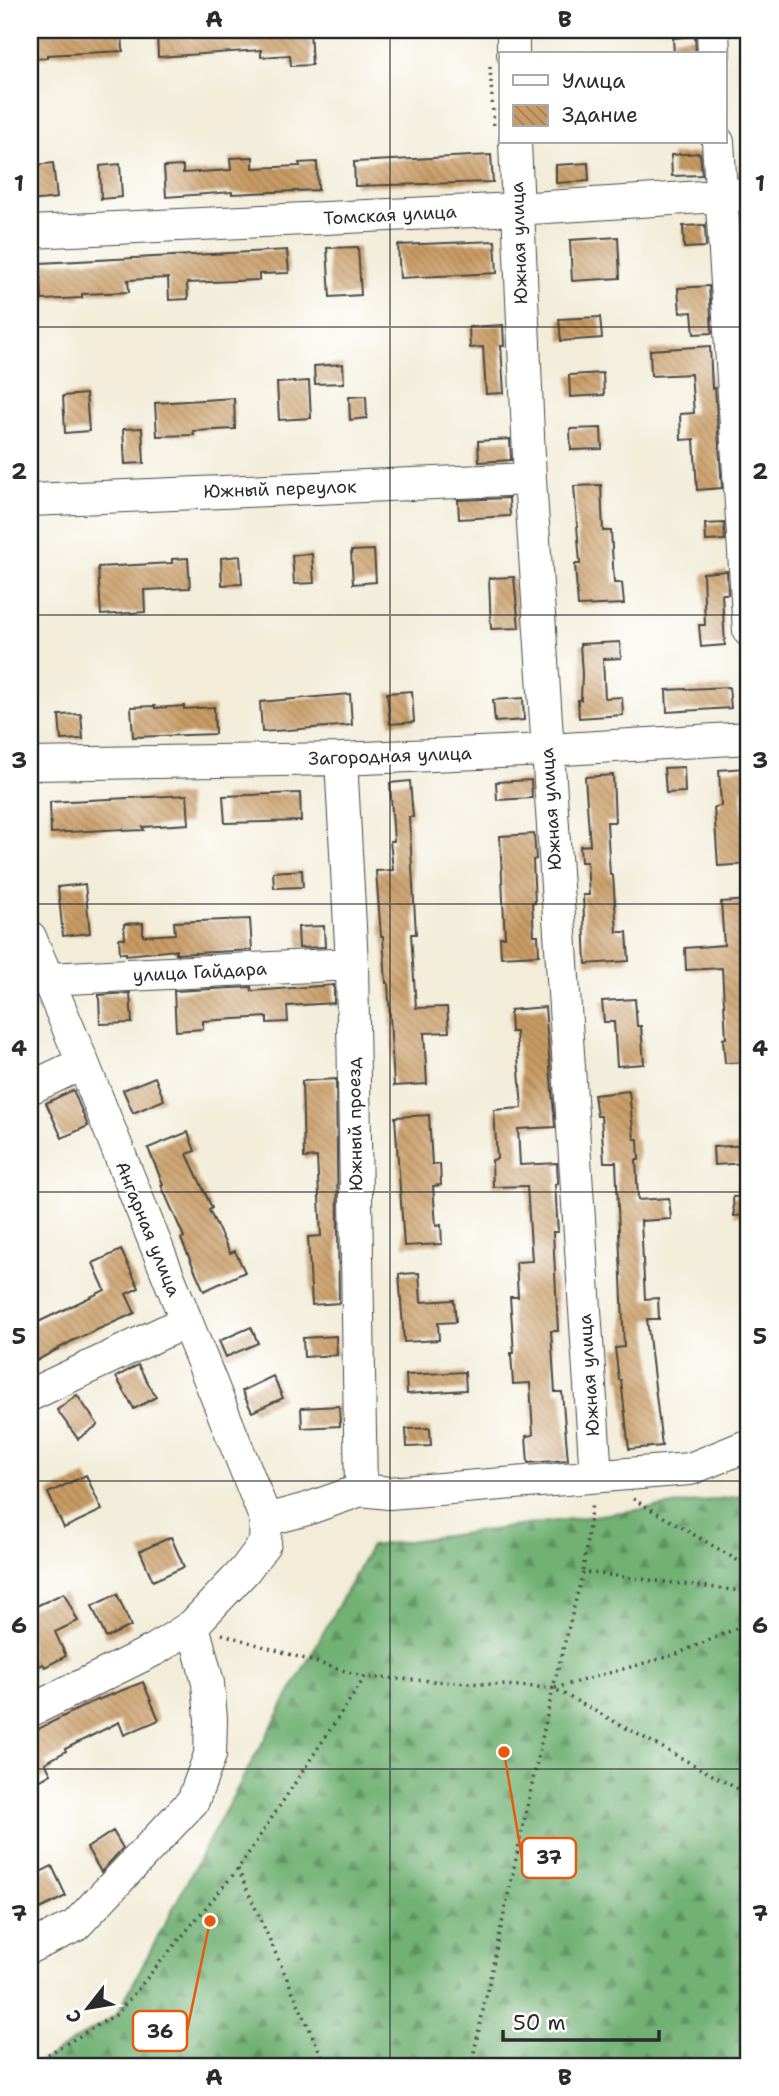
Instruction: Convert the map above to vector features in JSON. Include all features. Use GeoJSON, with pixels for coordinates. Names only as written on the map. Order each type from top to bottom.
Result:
{"type":"FeatureCollection","features":[{"type":"Feature","properties":{"kind":"street"},"geometry":{"type":"LineString","coordinates":[[513,30],[513,52]]}},
{"type":"Feature","properties":{"kind":"street"},"geometry":{"type":"LineString","coordinates":[[713,30],[714,52]]}},
{"type":"Feature","properties":{"kind":"street","name":"Южная улица"},"geometry":{"type":"LineString","coordinates":[[515,144],[530,479],[596,1476]]}},
{"type":"Feature","properties":{"kind":"street"},"geometry":{"type":"LineString","coordinates":[[719,144],[735,194],[749,631]]}},
{"type":"Feature","properties":{"kind":"street","name":"Томская улица"},"geometry":{"type":"LineString","coordinates":[[30,232],[516,209],[735,194]]}},
{"type":"Feature","properties":{"kind":"street","name":"Южный переулок"},"geometry":{"type":"LineString","coordinates":[[30,500],[530,479]]}},
{"type":"Feature","properties":{"kind":"street","name":"Загородная улица"},"geometry":{"type":"LineString","coordinates":[[30,764],[341,759],[749,738]]}},
{"type":"Feature","properties":{"kind":"street","name":"Южный проезд"},"geometry":{"type":"LineString","coordinates":[[341,759],[352,964],[361,1490]]}},
{"type":"Feature","properties":{"kind":"street","name":"Ангарная улица"},"geometry":{"type":"LineString","coordinates":[[31,944],[83,1063],[266,1520]]}},
{"type":"Feature","properties":{"kind":"street","name":"улица Гайдара"},"geometry":{"type":"LineString","coordinates":[[48,979],[352,964]]}},
{"type":"Feature","properties":{"kind":"street"},"geometry":{"type":"LineString","coordinates":[[30,1088],[83,1063]]}},
{"type":"Feature","properties":{"kind":"street"},"geometry":{"type":"LineString","coordinates":[[30,1395],[185,1322]]}},
{"type":"Feature","properties":{"kind":"street"},"geometry":{"type":"LineString","coordinates":[[30,1711],[156,1649],[193,1625],[245,1570],[265,1543],[266,1520],[361,1490],[389,1493],[690,1469],[749,1446]]}},
{"type":"Feature","properties":{"kind":"street"},"geometry":{"type":"LineString","coordinates":[[30,1948],[75,1926],[193,1801],[210,1755],[211,1719],[208,1683],[193,1625]]}},
{"type":"Feature","properties":{"kind":"path"},"geometry":{"type":"LineString","coordinates":[[471,2066],[554,1688],[583,1572],[596,1476]]}},
{"type":"Feature","properties":{"kind":"path"},"geometry":{"type":"LineString","coordinates":[[633,1499],[749,1567]]}},
{"type":"Feature","properties":{"kind":"path"},"geometry":{"type":"LineString","coordinates":[[583,1572],[749,1592]]}},
{"type":"Feature","properties":{"kind":"path"},"geometry":{"type":"LineString","coordinates":[[193,1625],[365,1677],[554,1688],[677,1654],[749,1623]]}},
{"type":"Feature","properties":{"kind":"path"},"geometry":{"type":"LineString","coordinates":[[30,2065],[117,2014],[238,1869],[365,1677]]}},
{"type":"Feature","properties":{"kind":"path"},"geometry":{"type":"LineString","coordinates":[[554,1688],[749,1795]]}},
{"type":"Feature","properties":{"kind":"path"},"geometry":{"type":"LineString","coordinates":[[238,1869],[326,2066]]}},
{"type":"Feature","properties":{"kind":"green space"},"geometry":{"type":"Polygon","coordinates":[[[749,1495],[749,2066],[34,2066],[117,2014],[215,1829],[371,1546],[749,1495]]]}},
{"type":"Feature","properties":{"kind":"building"},"geometry":{"type":"Polygon","coordinates":[[[30,30],[122,30],[123,51],[47,55],[47,58],[30,59],[30,30]]]}},
{"type":"Feature","properties":{"kind":"building"},"geometry":{"type":"Polygon","coordinates":[[[157,30],[310,30],[312,65],[291,66],[290,55],[261,57],[261,50],[158,57],[157,30]]]}},
{"type":"Feature","properties":{"kind":"building"},"geometry":{"type":"Polygon","coordinates":[[[695,36],[696,52],[674,52],[673,38],[695,36]]]}},
{"type":"Feature","properties":{"kind":"building"},"geometry":{"type":"Polygon","coordinates":[[[700,153],[702,175],[672,176],[671,155],[700,153]]]}},
{"type":"Feature","properties":{"kind":"building"},"geometry":{"type":"Polygon","coordinates":[[[491,155],[493,182],[355,186],[354,162],[491,155]]]}},
{"type":"Feature","properties":{"kind":"building"},"geometry":{"type":"Polygon","coordinates":[[[253,157],[253,168],[300,166],[299,163],[317,162],[318,190],[166,197],[164,167],[183,166],[183,173],[231,170],[230,158],[253,157]]]}},
{"type":"Feature","properties":{"kind":"building"},"geometry":{"type":"Polygon","coordinates":[[[53,163],[57,198],[30,201],[30,166],[53,163]]]}},
{"type":"Feature","properties":{"kind":"building"},"geometry":{"type":"Polygon","coordinates":[[[588,163],[589,181],[556,183],[556,165],[588,163]]]}},
{"type":"Feature","properties":{"kind":"building"},"geometry":{"type":"Polygon","coordinates":[[[120,164],[122,197],[101,199],[100,166],[120,164]]]}},
{"type":"Feature","properties":{"kind":"building"},"geometry":{"type":"Polygon","coordinates":[[[705,225],[706,247],[684,248],[683,226],[705,225]]]}},
{"type":"Feature","properties":{"kind":"building"},"geometry":{"type":"Polygon","coordinates":[[[618,237],[620,278],[572,281],[570,240],[618,237]]]}},
{"type":"Feature","properties":{"kind":"building"},"geometry":{"type":"Polygon","coordinates":[[[495,241],[497,273],[400,278],[398,245],[495,241]]]}},
{"type":"Feature","properties":{"kind":"building"},"geometry":{"type":"Polygon","coordinates":[[[358,247],[361,295],[330,297],[327,248],[358,247]]]}},
{"type":"Feature","properties":{"kind":"building"},"geometry":{"type":"Polygon","coordinates":[[[287,250],[289,273],[259,274],[259,280],[187,283],[188,299],[169,300],[168,278],[128,280],[129,292],[82,294],[82,298],[42,300],[40,263],[287,250]]]}},
{"type":"Feature","properties":{"kind":"building"},"geometry":{"type":"Polygon","coordinates":[[[709,286],[712,333],[694,334],[692,312],[680,313],[678,288],[709,286]]]}},
{"type":"Feature","properties":{"kind":"building"},"geometry":{"type":"Polygon","coordinates":[[[600,317],[602,338],[561,341],[559,319],[600,317]]]}},
{"type":"Feature","properties":{"kind":"building"},"geometry":{"type":"Polygon","coordinates":[[[503,325],[504,346],[501,346],[504,393],[486,394],[483,347],[470,348],[469,327],[503,325]]]}},
{"type":"Feature","properties":{"kind":"building"},"geometry":{"type":"Polygon","coordinates":[[[710,346],[722,488],[697,490],[694,439],[681,440],[680,414],[694,413],[691,374],[651,376],[650,350],[710,346]]]}},
{"type":"Feature","properties":{"kind":"building"},"geometry":{"type":"Polygon","coordinates":[[[343,364],[344,383],[315,384],[314,366],[343,364]]]}},
{"type":"Feature","properties":{"kind":"building"},"geometry":{"type":"Polygon","coordinates":[[[603,373],[604,395],[570,397],[569,375],[603,373]]]}},
{"type":"Feature","properties":{"kind":"building"},"geometry":{"type":"Polygon","coordinates":[[[309,381],[311,418],[279,420],[277,383],[309,381]]]}},
{"type":"Feature","properties":{"kind":"building"},"geometry":{"type":"Polygon","coordinates":[[[86,394],[89,431],[65,433],[63,396],[86,394]]]}},
{"type":"Feature","properties":{"kind":"building"},"geometry":{"type":"Polygon","coordinates":[[[366,396],[367,418],[350,420],[349,397],[366,396]]]}},
{"type":"Feature","properties":{"kind":"building"},"geometry":{"type":"Polygon","coordinates":[[[234,398],[235,429],[193,431],[194,435],[157,436],[155,403],[234,398]]]}},
{"type":"Feature","properties":{"kind":"building"},"geometry":{"type":"Polygon","coordinates":[[[142,428],[144,463],[125,464],[123,429],[142,428]]]}},
{"type":"Feature","properties":{"kind":"building"},"geometry":{"type":"Polygon","coordinates":[[[601,428],[602,449],[571,450],[570,429],[601,428]]]}},
{"type":"Feature","properties":{"kind":"building"},"geometry":{"type":"Polygon","coordinates":[[[510,439],[511,460],[479,462],[478,441],[510,439]]]}},
{"type":"Feature","properties":{"kind":"building"},"geometry":{"type":"Polygon","coordinates":[[[601,485],[603,531],[611,531],[614,583],[622,583],[624,604],[578,606],[575,564],[580,564],[574,486],[601,485]]]}},
{"type":"Feature","properties":{"kind":"building"},"geometry":{"type":"Polygon","coordinates":[[[509,498],[510,516],[459,519],[458,500],[509,498]]]}},
{"type":"Feature","properties":{"kind":"building"},"geometry":{"type":"Polygon","coordinates":[[[724,523],[725,540],[706,541],[705,524],[724,523]]]}},
{"type":"Feature","properties":{"kind":"building"},"geometry":{"type":"Polygon","coordinates":[[[374,550],[376,582],[353,584],[351,551],[374,550]]]}},
{"type":"Feature","properties":{"kind":"building"},"geometry":{"type":"Polygon","coordinates":[[[312,554],[314,583],[294,584],[292,555],[312,554]]]}},
{"type":"Feature","properties":{"kind":"building"},"geometry":{"type":"Polygon","coordinates":[[[240,556],[242,584],[222,585],[221,558],[240,556]]]}},
{"type":"Feature","properties":{"kind":"building"},"geometry":{"type":"Polygon","coordinates":[[[188,558],[190,588],[144,590],[145,612],[101,615],[98,567],[172,563],[172,559],[188,558]]]}},
{"type":"Feature","properties":{"kind":"building"},"geometry":{"type":"Polygon","coordinates":[[[727,571],[728,594],[722,594],[725,645],[701,647],[699,625],[705,625],[703,573],[727,571]]]}},
{"type":"Feature","properties":{"kind":"building"},"geometry":{"type":"Polygon","coordinates":[[[514,577],[519,628],[491,629],[489,578],[514,577]]]}},
{"type":"Feature","properties":{"kind":"building"},"geometry":{"type":"Polygon","coordinates":[[[620,642],[621,658],[603,659],[605,698],[622,697],[623,715],[579,718],[578,700],[581,700],[582,674],[580,644],[620,642]]]}},
{"type":"Feature","properties":{"kind":"building"},"geometry":{"type":"Polygon","coordinates":[[[729,687],[731,708],[667,712],[666,690],[729,687]]]}},
{"type":"Feature","properties":{"kind":"building"},"geometry":{"type":"Polygon","coordinates":[[[412,691],[414,722],[390,724],[387,693],[412,691]]]}},
{"type":"Feature","properties":{"kind":"building"},"geometry":{"type":"Polygon","coordinates":[[[350,694],[352,725],[262,732],[260,702],[350,694]]]}},
{"type":"Feature","properties":{"kind":"building"},"geometry":{"type":"Polygon","coordinates":[[[523,698],[524,720],[495,722],[493,700],[523,698]]]}},
{"type":"Feature","properties":{"kind":"building"},"geometry":{"type":"Polygon","coordinates":[[[184,706],[184,709],[214,707],[215,734],[133,737],[131,707],[184,706]]]}},
{"type":"Feature","properties":{"kind":"building"},"geometry":{"type":"Polygon","coordinates":[[[81,714],[83,739],[61,740],[59,715],[81,714]]]}},
{"type":"Feature","properties":{"kind":"building"},"geometry":{"type":"Polygon","coordinates":[[[684,767],[685,792],[666,793],[664,768],[684,767]]]}},
{"type":"Feature","properties":{"kind":"building"},"geometry":{"type":"Polygon","coordinates":[[[745,768],[746,788],[742,789],[745,841],[749,840],[749,864],[718,866],[714,807],[721,806],[719,770],[745,768]]]}},
{"type":"Feature","properties":{"kind":"building"},"geometry":{"type":"Polygon","coordinates":[[[613,775],[615,822],[607,822],[610,875],[613,875],[617,932],[627,932],[629,961],[586,964],[583,895],[589,895],[587,862],[581,862],[580,846],[590,845],[585,777],[613,775]]]}},
{"type":"Feature","properties":{"kind":"building"},"geometry":{"type":"Polygon","coordinates":[[[531,780],[532,798],[497,800],[496,782],[531,780]]]}},
{"type":"Feature","properties":{"kind":"building"},"geometry":{"type":"Polygon","coordinates":[[[410,781],[413,817],[409,817],[416,934],[411,934],[416,1008],[447,1007],[449,1032],[424,1033],[427,1084],[394,1086],[388,983],[376,871],[393,870],[390,783],[410,781]]]}},
{"type":"Feature","properties":{"kind":"building"},"geometry":{"type":"Polygon","coordinates":[[[300,793],[301,821],[225,823],[223,796],[300,793]]]}},
{"type":"Feature","properties":{"kind":"building"},"geometry":{"type":"Polygon","coordinates":[[[187,795],[189,824],[143,827],[144,830],[51,833],[50,802],[187,795]]]}},
{"type":"Feature","properties":{"kind":"building"},"geometry":{"type":"Polygon","coordinates":[[[534,834],[535,903],[532,903],[534,935],[538,935],[539,955],[501,957],[500,937],[505,937],[500,836],[534,834]]]}},
{"type":"Feature","properties":{"kind":"building"},"geometry":{"type":"Polygon","coordinates":[[[302,870],[303,887],[274,888],[273,872],[302,870]]]}},
{"type":"Feature","properties":{"kind":"building"},"geometry":{"type":"Polygon","coordinates":[[[85,884],[90,933],[63,936],[58,887],[85,884]]]}},
{"type":"Feature","properties":{"kind":"building"},"geometry":{"type":"Polygon","coordinates":[[[748,900],[749,1062],[725,1063],[722,968],[686,970],[685,948],[724,945],[721,902],[748,900]]]}},
{"type":"Feature","properties":{"kind":"building"},"geometry":{"type":"Polygon","coordinates":[[[250,919],[252,950],[176,954],[176,950],[126,955],[120,953],[119,938],[125,938],[124,924],[143,923],[143,936],[175,934],[174,922],[250,919]]]}},
{"type":"Feature","properties":{"kind":"building"},"geometry":{"type":"Polygon","coordinates":[[[324,926],[325,947],[299,948],[298,927],[324,926]]]}},
{"type":"Feature","properties":{"kind":"building"},"geometry":{"type":"Polygon","coordinates":[[[334,985],[334,1003],[287,1006],[288,1022],[267,1023],[267,1017],[203,1021],[203,1029],[176,1031],[174,991],[251,987],[252,991],[334,985]]]}},
{"type":"Feature","properties":{"kind":"building"},"geometry":{"type":"Polygon","coordinates":[[[130,993],[132,1023],[100,1024],[99,995],[130,993]]]}},
{"type":"Feature","properties":{"kind":"building"},"geometry":{"type":"Polygon","coordinates":[[[635,999],[637,1026],[641,1026],[644,1064],[617,1066],[614,1022],[604,1022],[602,1001],[635,999]]]}},
{"type":"Feature","properties":{"kind":"building"},"geometry":{"type":"Polygon","coordinates":[[[545,1007],[555,1127],[518,1129],[520,1165],[557,1163],[558,1184],[555,1184],[558,1232],[553,1232],[558,1331],[551,1331],[555,1392],[562,1392],[568,1460],[528,1463],[526,1436],[533,1435],[530,1383],[513,1384],[510,1297],[518,1297],[516,1262],[532,1261],[527,1186],[493,1187],[492,1160],[497,1159],[494,1110],[522,1108],[516,1032],[511,1032],[510,1010],[545,1007]]]}},
{"type":"Feature","properties":{"kind":"building"},"geometry":{"type":"Polygon","coordinates":[[[155,1077],[164,1100],[133,1113],[123,1090],[155,1077]]]}},
{"type":"Feature","properties":{"kind":"building"},"geometry":{"type":"Polygon","coordinates":[[[336,1079],[339,1303],[312,1305],[308,1237],[321,1236],[317,1157],[304,1158],[302,1081],[336,1079]]]}},
{"type":"Feature","properties":{"kind":"building"},"geometry":{"type":"Polygon","coordinates":[[[73,1090],[88,1126],[62,1138],[46,1103],[73,1090]]]}},
{"type":"Feature","properties":{"kind":"building"},"geometry":{"type":"Polygon","coordinates":[[[629,1091],[634,1139],[638,1139],[638,1200],[669,1198],[671,1219],[641,1221],[645,1299],[658,1298],[659,1319],[647,1319],[662,1446],[629,1449],[615,1348],[624,1347],[616,1162],[604,1162],[601,1116],[597,1116],[594,1095],[629,1091]]]}},
{"type":"Feature","properties":{"kind":"building"},"geometry":{"type":"Polygon","coordinates":[[[429,1115],[432,1164],[440,1164],[441,1185],[433,1186],[436,1226],[441,1225],[442,1244],[404,1246],[395,1117],[429,1115]]]}},
{"type":"Feature","properties":{"kind":"building"},"geometry":{"type":"Polygon","coordinates":[[[188,1132],[195,1151],[187,1154],[212,1208],[209,1210],[230,1253],[235,1251],[245,1272],[204,1291],[181,1239],[184,1237],[148,1148],[188,1132]]]}},
{"type":"Feature","properties":{"kind":"building"},"geometry":{"type":"Polygon","coordinates":[[[749,1145],[749,1163],[714,1165],[713,1147],[749,1145]]]}},
{"type":"Feature","properties":{"kind":"building"},"geometry":{"type":"Polygon","coordinates":[[[749,1196],[749,1215],[734,1216],[733,1197],[749,1196]]]}},
{"type":"Feature","properties":{"kind":"building"},"geometry":{"type":"Polygon","coordinates":[[[121,1250],[139,1288],[126,1294],[135,1313],[74,1340],[36,1361],[30,1349],[30,1326],[105,1290],[93,1263],[121,1250]]]}},
{"type":"Feature","properties":{"kind":"building"},"geometry":{"type":"Polygon","coordinates":[[[419,1273],[421,1302],[454,1300],[456,1322],[438,1323],[439,1340],[404,1342],[399,1274],[419,1273]]]}},
{"type":"Feature","properties":{"kind":"building"},"geometry":{"type":"Polygon","coordinates":[[[251,1327],[258,1343],[226,1357],[219,1341],[251,1327]]]}},
{"type":"Feature","properties":{"kind":"building"},"geometry":{"type":"Polygon","coordinates":[[[336,1336],[337,1355],[304,1357],[303,1338],[336,1336]]]}},
{"type":"Feature","properties":{"kind":"building"},"geometry":{"type":"Polygon","coordinates":[[[138,1365],[156,1397],[134,1409],[116,1377],[138,1365]]]}},
{"type":"Feature","properties":{"kind":"building"},"geometry":{"type":"Polygon","coordinates":[[[465,1372],[466,1390],[407,1394],[406,1375],[465,1372]]]}},
{"type":"Feature","properties":{"kind":"building"},"geometry":{"type":"Polygon","coordinates":[[[273,1376],[283,1398],[252,1412],[242,1391],[273,1376]]]}},
{"type":"Feature","properties":{"kind":"building"},"geometry":{"type":"Polygon","coordinates":[[[77,1395],[98,1425],[78,1439],[57,1410],[77,1395]]]}},
{"type":"Feature","properties":{"kind":"building"},"geometry":{"type":"Polygon","coordinates":[[[339,1406],[340,1426],[302,1428],[301,1408],[339,1406]]]}},
{"type":"Feature","properties":{"kind":"building"},"geometry":{"type":"Polygon","coordinates":[[[430,1428],[431,1446],[407,1447],[406,1429],[430,1428]]]}},
{"type":"Feature","properties":{"kind":"building"},"geometry":{"type":"Polygon","coordinates":[[[86,1475],[102,1510],[64,1528],[48,1493],[86,1475]]]}},
{"type":"Feature","properties":{"kind":"building"},"geometry":{"type":"Polygon","coordinates":[[[171,1537],[184,1567],[153,1581],[140,1551],[171,1537]]]}},
{"type":"Feature","properties":{"kind":"building"},"geometry":{"type":"Polygon","coordinates":[[[64,1593],[78,1621],[55,1632],[66,1656],[45,1667],[43,1664],[30,1670],[30,1609],[64,1593]]]}},
{"type":"Feature","properties":{"kind":"building"},"geometry":{"type":"Polygon","coordinates":[[[117,1594],[131,1626],[106,1638],[92,1606],[117,1594]]]}},
{"type":"Feature","properties":{"kind":"building"},"geometry":{"type":"Polygon","coordinates":[[[143,1682],[159,1720],[124,1735],[119,1722],[65,1749],[66,1751],[45,1763],[51,1774],[30,1786],[30,1733],[90,1703],[143,1682]]]}},
{"type":"Feature","properties":{"kind":"building"},"geometry":{"type":"Polygon","coordinates":[[[113,1831],[123,1848],[101,1872],[87,1848],[113,1831]]]}},
{"type":"Feature","properties":{"kind":"building"},"geometry":{"type":"Polygon","coordinates":[[[52,1866],[66,1896],[30,1914],[30,1877],[52,1866]]]}},
{"type":"Feature","properties":{"kind":"place","name":"37"},"geometry":{"type":"Point","coordinates":[504,1752]}},
{"type":"Feature","properties":{"kind":"place","name":"36"},"geometry":{"type":"Point","coordinates":[210,1921]}}]}
